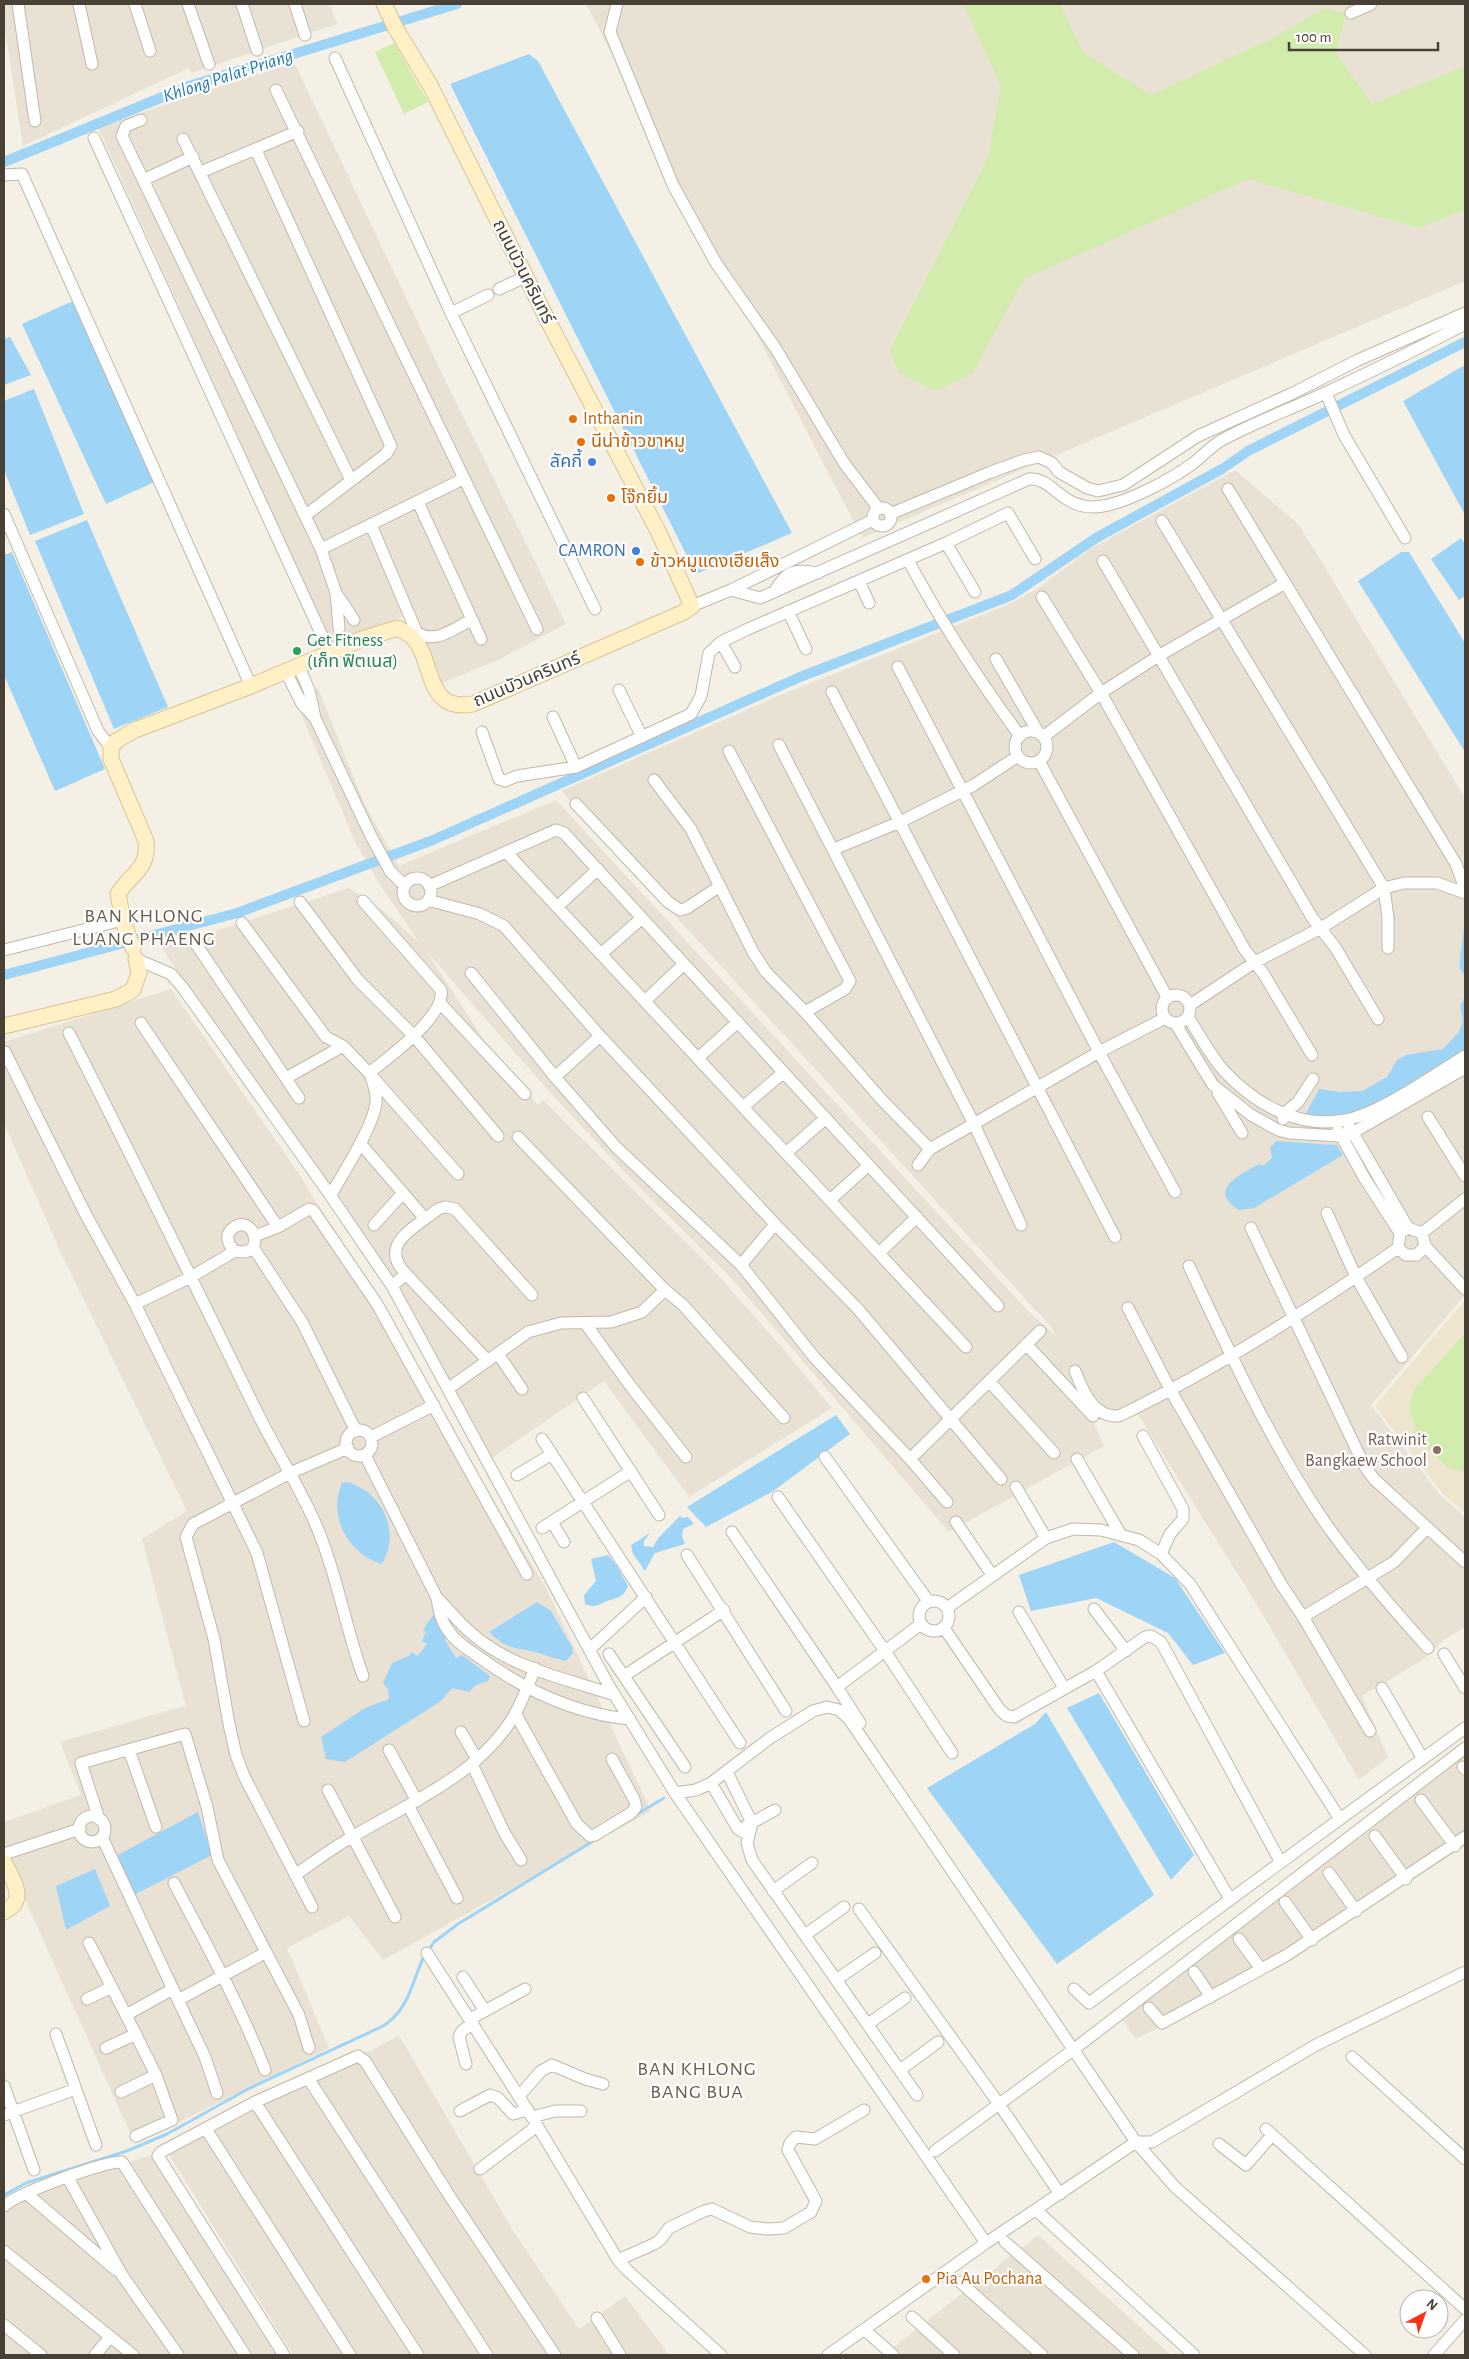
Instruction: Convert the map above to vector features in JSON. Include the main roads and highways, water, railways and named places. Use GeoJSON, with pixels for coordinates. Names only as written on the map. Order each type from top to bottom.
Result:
{"type":"FeatureCollection","features":[{"type":"Feature","properties":{"kind":"water"},"geometry":{"type":"Polygon","coordinates":[[[529,54],[538,61],[792,533],[696,574],[450,84],[529,54]]]}},
{"type":"Feature","properties":{"kind":"water"},"geometry":{"type":"Polygon","coordinates":[[[75,300],[159,480],[106,504],[22,324],[75,300]]]}},
{"type":"Feature","properties":{"kind":"water"},"geometry":{"type":"Polygon","coordinates":[[[10,337],[31,375],[4,385],[4,339],[10,337]]]}},
{"type":"Feature","properties":{"kind":"water"},"geometry":{"type":"Polygon","coordinates":[[[1465,365],[1465,515],[1403,401],[1465,365]]]}},
{"type":"Feature","properties":{"kind":"water"},"geometry":{"type":"Polygon","coordinates":[[[34,389],[84,514],[30,535],[4,470],[4,401],[34,389]]]}},
{"type":"Feature","properties":{"kind":"water"},"geometry":{"type":"Polygon","coordinates":[[[87,520],[168,707],[114,729],[35,541],[87,520]]]}},
{"type":"Feature","properties":{"kind":"water"},"geometry":{"type":"Polygon","coordinates":[[[1461,538],[1465,544],[1465,596],[1459,600],[1431,559],[1461,538]]]}},
{"type":"Feature","properties":{"kind":"water"},"geometry":{"type":"Polygon","coordinates":[[[12,552],[105,769],[55,791],[4,675],[4,555],[12,552]]]}},
{"type":"Feature","properties":{"kind":"water"},"geometry":{"type":"Polygon","coordinates":[[[1401,552],[1409,552],[1465,643],[1465,752],[1358,581],[1401,552]]]}},
{"type":"Feature","properties":{"kind":"water"},"geometry":{"type":"Polygon","coordinates":[[[1465,920],[1465,975],[1459,968],[1465,920]]]}},
{"type":"Feature","properties":{"kind":"water"},"geometry":{"type":"Polygon","coordinates":[[[1465,996],[1465,1055],[1371,1110],[1323,1120],[1305,1115],[1319,1089],[1340,1092],[1362,1091],[1387,1077],[1397,1060],[1406,1055],[1443,1049],[1459,1032],[1463,1021],[1460,1006],[1465,996]]]}},
{"type":"Feature","properties":{"kind":"water"},"geometry":{"type":"Polygon","coordinates":[[[1276,1141],[1337,1145],[1343,1155],[1254,1208],[1239,1210],[1230,1203],[1226,1196],[1226,1190],[1243,1173],[1259,1164],[1263,1166],[1272,1158],[1270,1148],[1276,1141]]]}},
{"type":"Feature","properties":{"kind":"water"},"geometry":{"type":"Polygon","coordinates":[[[836,1415],[850,1434],[772,1492],[706,1527],[687,1507],[836,1415]]]}},
{"type":"Feature","properties":{"kind":"water"},"geometry":{"type":"Polygon","coordinates":[[[347,1482],[360,1487],[370,1495],[379,1504],[385,1515],[390,1539],[382,1564],[370,1559],[351,1543],[339,1521],[338,1496],[342,1483],[347,1482]]]}},
{"type":"Feature","properties":{"kind":"water"},"geometry":{"type":"Polygon","coordinates":[[[680,1516],[682,1518],[688,1517],[694,1524],[683,1529],[682,1537],[685,1544],[655,1553],[645,1571],[633,1554],[631,1545],[650,1533],[644,1541],[644,1546],[653,1547],[659,1537],[680,1516]]]}},
{"type":"Feature","properties":{"kind":"water"},"geometry":{"type":"Polygon","coordinates":[[[1114,1542],[1175,1578],[1225,1653],[1193,1665],[1168,1633],[1096,1598],[1031,1611],[1019,1575],[1114,1542]]]}},
{"type":"Feature","properties":{"kind":"water"},"geometry":{"type":"Polygon","coordinates":[[[608,1555],[617,1566],[628,1586],[618,1598],[596,1606],[585,1604],[584,1595],[596,1581],[591,1559],[608,1555]]]}},
{"type":"Feature","properties":{"kind":"water"},"geometry":{"type":"Polygon","coordinates":[[[537,1602],[551,1611],[572,1647],[573,1653],[566,1661],[507,1645],[489,1632],[537,1602]]]}},
{"type":"Feature","properties":{"kind":"water"},"geometry":{"type":"Polygon","coordinates":[[[433,1615],[447,1637],[445,1640],[456,1658],[462,1655],[490,1676],[488,1681],[476,1685],[469,1692],[452,1688],[441,1701],[345,1762],[326,1759],[321,1737],[365,1708],[389,1699],[388,1689],[383,1683],[392,1663],[409,1656],[411,1652],[418,1656],[427,1644],[422,1641],[426,1632],[423,1630],[433,1615]]]}},
{"type":"Feature","properties":{"kind":"water"},"geometry":{"type":"Polygon","coordinates":[[[1099,1693],[1194,1855],[1171,1880],[1067,1708],[1099,1693]]]}},
{"type":"Feature","properties":{"kind":"water"},"geometry":{"type":"Polygon","coordinates":[[[1046,1712],[1154,1895],[1057,1964],[927,1788],[1035,1724],[1046,1712]]]}},
{"type":"Feature","properties":{"kind":"water"},"geometry":{"type":"Polygon","coordinates":[[[198,1812],[212,1855],[132,1896],[118,1855],[198,1812]]]}},
{"type":"Feature","properties":{"kind":"water"},"geometry":{"type":"Polygon","coordinates":[[[95,1869],[110,1906],[66,1930],[56,1886],[95,1869]]]}},
{"type":"Feature","properties":{"kind":"waterway","name":"Khlong Palat Priang"},"geometry":{"type":"LineString","coordinates":[[4,162],[192,85],[457,4]]}},
{"type":"Feature","properties":{"kind":"waterway"},"geometry":{"type":"LineString","coordinates":[[4,975],[237,913],[433,840],[800,677],[1012,595],[1096,538],[1222,469],[1248,451],[1465,342]]}},
{"type":"Feature","properties":{"kind":"waterway"},"geometry":{"type":"LineString","coordinates":[[634,1816],[664,1798]]}},
{"type":"Feature","properties":{"kind":"waterway"},"geometry":{"type":"LineString","coordinates":[[428,1951],[434,1942],[458,1924],[595,1840]]}},
{"type":"Feature","properties":{"kind":"waterway"},"geometry":{"type":"LineString","coordinates":[[4,2195],[26,2183],[127,2151],[167,2134],[248,2089],[383,2026],[399,2012],[404,2004],[424,1956]]}},
{"type":"Feature","properties":{"kind":"place","name":"Inthanin"},"geometry":{"type":"Point","coordinates":[573,419]}},
{"type":"Feature","properties":{"kind":"place","name":"นีน่าข้าวขาหมู"},"geometry":{"type":"Point","coordinates":[581,442]}},
{"type":"Feature","properties":{"kind":"place","name":"ลัคกี้"},"geometry":{"type":"Point","coordinates":[592,462]}},
{"type":"Feature","properties":{"kind":"place","name":"โจ๊กยิ้ม"},"geometry":{"type":"Point","coordinates":[611,498]}},
{"type":"Feature","properties":{"kind":"place","name":"CAMRON"},"geometry":{"type":"Point","coordinates":[636,551]}},
{"type":"Feature","properties":{"kind":"place","name":"ข้าวหมูแดงเฮียเส็ง"},"geometry":{"type":"Point","coordinates":[640,562]}},
{"type":"Feature","properties":{"kind":"place","name":"Get Fitness (เก็ท ฟิตเนส)"},"geometry":{"type":"Point","coordinates":[297,651]}},
{"type":"Feature","properties":{"kind":"place","name":"Ratwinit Bangkaew School"},"geometry":{"type":"Point","coordinates":[1437,1450]}},
{"type":"Feature","properties":{"kind":"place","name":"Pia Au Pochana"},"geometry":{"type":"Point","coordinates":[926,2279]}},
{"type":"Feature","properties":{"kind":"district","name":"BAN KHLONG LUANG PHAENG"},"geometry":{"type":"Point","coordinates":[144,928]}},
{"type":"Feature","properties":{"kind":"district","name":"BAN KHLONG BANG BUA"},"geometry":{"type":"Point","coordinates":[697,2080]}}]}
